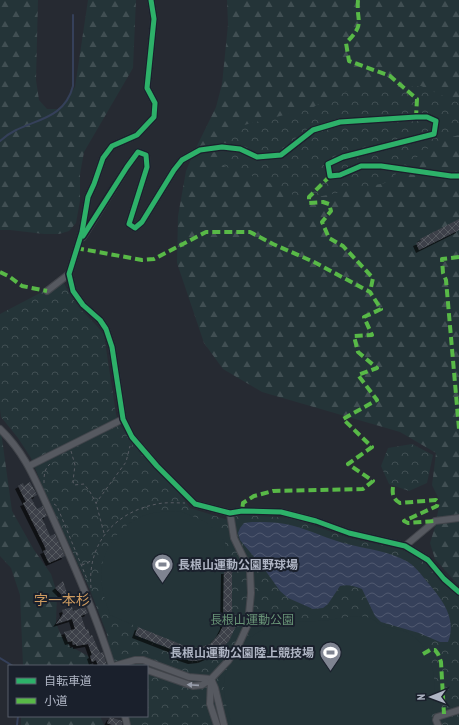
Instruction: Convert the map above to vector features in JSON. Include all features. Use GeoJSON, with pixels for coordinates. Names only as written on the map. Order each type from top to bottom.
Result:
{"type":"FeatureCollection","features":[{"type":"Feature","properties":{"kind":"street"},"geometry":{"type":"LineString","coordinates":[[151,0],[154,19],[148,88],[156,103],[154,117],[137,135],[112,146],[103,158],[88,197],[82,232],[69,274],[73,291],[83,305],[100,320],[106,329],[112,346],[123,419],[132,437],[157,466],[195,504],[230,513],[281,512],[316,520],[349,533],[405,546],[428,560],[444,579],[459,592]]}},
{"type":"Feature","properties":{"kind":"street"},"geometry":{"type":"LineString","coordinates":[[76,248],[138,152],[146,154],[147,167],[129,224],[135,228],[142,222],[174,170],[182,160],[200,150],[222,147],[240,149],[257,157],[281,155],[313,130],[340,122],[416,117],[427,117],[436,121],[434,134],[343,157],[328,164],[330,176],[340,175],[361,166],[381,166],[459,176]]}},
{"type":"Feature","properties":{"kind":"street"},"geometry":{"type":"LineString","coordinates":[[47,291],[69,274]]}},
{"type":"Feature","properties":{"kind":"street"},"geometry":{"type":"LineString","coordinates":[[29,466],[123,419]]}},
{"type":"Feature","properties":{"kind":"street"},"geometry":{"type":"LineString","coordinates":[[0,429],[11,439],[29,466],[78,572],[95,614],[113,665]]}},
{"type":"Feature","properties":{"kind":"street"},"geometry":{"type":"LineString","coordinates":[[148,670],[193,686],[202,685],[211,679],[228,661],[245,634],[249,619],[251,593],[250,571],[234,538],[230,513]]}},
{"type":"Feature","properties":{"kind":"street"},"geometry":{"type":"LineString","coordinates":[[405,546],[435,521],[459,518]]}},
{"type":"Feature","properties":{"kind":"street"},"geometry":{"type":"LineString","coordinates":[[117,665],[135,660],[143,660],[189,677],[211,679]]}},
{"type":"Feature","properties":{"kind":"street"},"geometry":{"type":"LineString","coordinates":[[211,679],[210,704],[217,725]]}},
{"type":"Feature","properties":{"kind":"street"},"geometry":{"type":"LineString","coordinates":[[211,679],[215,688],[224,725]]}},
{"type":"Feature","properties":{"kind":"street"},"geometry":{"type":"LineString","coordinates":[[438,725],[436,720],[438,717],[459,710]]}},
{"type":"Feature","properties":{"kind":"path"},"geometry":{"type":"LineString","coordinates":[[96,504],[126,462],[132,437]]}},
{"type":"Feature","properties":{"kind":"path"},"geometry":{"type":"LineString","coordinates":[[71,451],[75,465],[74,485],[84,484],[90,492],[96,504],[104,534]]}},
{"type":"Feature","properties":{"kind":"path"},"geometry":{"type":"LineString","coordinates":[[44,484],[44,474],[47,466],[53,461]]}},
{"type":"Feature","properties":{"kind":"path"},"geometry":{"type":"LineString","coordinates":[[51,502],[57,506],[93,593]]}},
{"type":"Feature","properties":{"kind":"path"},"geometry":{"type":"LineString","coordinates":[[90,587],[94,560],[99,543],[104,534],[118,522],[130,513],[145,507],[159,504],[195,504]]}},
{"type":"Feature","properties":{"kind":"path"},"geometry":{"type":"LineString","coordinates":[[82,565],[94,560]]}},
{"type":"Feature","properties":{"kind":"green space"},"geometry":{"type":"Polygon","coordinates":[[[0,0],[38,0],[36,80],[39,100],[47,109],[59,109],[75,87],[88,0],[136,0],[133,68],[84,152],[80,174],[80,201],[76,223],[69,231],[59,234],[0,230],[0,0]]]}},
{"type":"Feature","properties":{"kind":"green space"},"geometry":{"type":"Polygon","coordinates":[[[227,0],[459,0],[459,586],[435,559],[430,543],[440,501],[432,485],[436,453],[400,432],[262,392],[223,369],[204,343],[177,263],[178,216],[186,171],[216,107],[222,84],[228,25],[227,0]]]}},
{"type":"Feature","properties":{"kind":"green space"},"geometry":{"type":"Polygon","coordinates":[[[421,86],[459,103],[459,135],[437,141],[385,183],[303,200],[266,181],[218,164],[236,127],[312,108],[339,92],[421,86]]]}},
{"type":"Feature","properties":{"kind":"green space","name":"長根山運動公園"},"geometry":{"type":"Polygon","coordinates":[[[60,277],[77,304],[104,335],[116,414],[120,425],[134,445],[179,493],[190,508],[225,519],[240,515],[292,518],[349,538],[400,549],[425,562],[454,592],[459,595],[459,725],[130,725],[128,717],[148,717],[148,665],[115,665],[107,634],[90,590],[43,488],[31,458],[18,438],[1,417],[0,314],[40,293],[60,277]]]}},
{"type":"Feature","properties":{"kind":"green space"},"geometry":{"type":"Polygon","coordinates":[[[0,424],[12,511],[34,550],[51,574],[57,593],[56,623],[60,633],[70,646],[88,656],[90,665],[23,665],[20,595],[11,568],[0,556],[0,424]]]}},
{"type":"Feature","properties":{"kind":"green space"},"geometry":{"type":"Polygon","coordinates":[[[412,444],[433,455],[427,483],[409,491],[389,484],[381,466],[388,448],[412,444]]]}},
{"type":"Feature","properties":{"kind":"green space","name":"長根山運動公園野球場"},"geometry":{"type":"Polygon","coordinates":[[[169,511],[182,512],[207,523],[225,542],[223,626],[212,641],[202,646],[183,646],[110,615],[104,595],[101,580],[102,564],[117,535],[133,521],[143,516],[169,511]]]}},
{"type":"Feature","properties":{"kind":"green space","name":"長根山運動公園陸上競技場"},"geometry":{"type":"Polygon","coordinates":[[[358,616],[370,618],[383,626],[407,632],[420,642],[427,652],[434,675],[434,701],[429,725],[232,725],[227,710],[224,683],[228,665],[244,643],[259,632],[279,624],[323,621],[358,616]]]}},
{"type":"Feature","properties":{"kind":"green space"},"geometry":{"type":"Polygon","coordinates":[[[21,717],[100,717],[104,725],[21,725],[21,717]]]}},
{"type":"Feature","properties":{"kind":"water"},"geometry":{"type":"Polygon","coordinates":[[[268,522],[294,526],[340,542],[386,553],[408,562],[417,569],[444,604],[450,618],[451,626],[448,642],[440,642],[419,633],[381,622],[375,616],[362,589],[354,586],[340,586],[328,604],[323,608],[313,609],[288,598],[280,591],[240,540],[238,533],[240,528],[244,523],[268,522]]]}},
{"type":"Feature","properties":{"kind":"building"},"geometry":{"type":"Polygon","coordinates":[[[459,219],[459,230],[419,250],[416,243],[421,241],[420,239],[459,219]]]}},
{"type":"Feature","properties":{"kind":"building"},"geometry":{"type":"Polygon","coordinates":[[[30,482],[37,495],[31,498],[37,509],[43,506],[47,516],[42,518],[50,536],[55,534],[65,556],[49,563],[43,551],[46,550],[44,545],[23,503],[26,502],[18,486],[23,483],[24,486],[30,482]]]}},
{"type":"Feature","properties":{"kind":"building"},"geometry":{"type":"Polygon","coordinates":[[[224,571],[232,571],[232,614],[236,614],[236,626],[229,641],[217,653],[201,660],[191,661],[174,655],[176,651],[135,635],[138,627],[190,648],[210,644],[219,634],[223,626],[224,571]]]}},
{"type":"Feature","properties":{"kind":"building"},"geometry":{"type":"Polygon","coordinates":[[[63,581],[68,596],[62,598],[62,595],[55,588],[63,581]]]}},
{"type":"Feature","properties":{"kind":"building"},"geometry":{"type":"Polygon","coordinates":[[[72,607],[73,611],[85,607],[88,613],[81,616],[86,630],[88,629],[90,636],[92,635],[100,653],[103,652],[107,665],[98,665],[96,660],[92,662],[90,656],[92,655],[88,644],[76,646],[76,644],[73,645],[72,641],[68,642],[64,632],[75,629],[72,619],[56,624],[63,614],[62,610],[72,607]]]}},
{"type":"Feature","properties":{"kind":"building"},"geometry":{"type":"Polygon","coordinates":[[[110,717],[122,721],[122,725],[112,725],[107,723],[110,717]]]}},
{"type":"Feature","properties":{"kind":"waterway"},"geometry":{"type":"LineString","coordinates":[[0,141],[20,128],[42,120],[52,114],[61,108],[68,99],[73,86],[73,15]]}},
{"type":"Feature","properties":{"kind":"waterway"},"geometry":{"type":"LineString","coordinates":[[0,658],[11,665]]}},
{"type":"Feature","properties":{"kind":"waterway"},"geometry":{"type":"LineString","coordinates":[[17,725],[18,717]]}},
{"type":"Feature","properties":{"kind":"marked path"},"geometry":{"type":"LineString","coordinates":[[358,0],[358,27],[346,43],[349,61],[390,76],[417,99],[416,117]]}},
{"type":"Feature","properties":{"kind":"marked path"},"geometry":{"type":"LineString","coordinates":[[330,176],[309,197],[309,203],[323,202],[329,204],[331,211],[322,222],[329,238],[343,246],[373,278],[370,292]]}},
{"type":"Feature","properties":{"kind":"marked path"},"geometry":{"type":"LineString","coordinates":[[76,248],[142,260],[154,259],[206,232],[250,232],[314,262],[370,292],[381,309],[364,317],[372,335],[354,336],[358,352],[377,368],[358,375],[377,400],[343,419],[372,447],[348,464],[373,481],[363,489],[273,491],[254,496],[243,503],[242,511]]}},
{"type":"Feature","properties":{"kind":"marked path"},"geometry":{"type":"LineString","coordinates":[[459,257],[442,259],[443,273],[446,280],[459,429]]}},
{"type":"Feature","properties":{"kind":"marked path"},"geometry":{"type":"LineString","coordinates":[[0,272],[22,286],[47,291]]}},
{"type":"Feature","properties":{"kind":"marked path"},"geometry":{"type":"LineString","coordinates":[[393,487],[394,496],[400,503],[436,500],[438,502],[437,506],[404,521],[408,523],[435,521]]}},
{"type":"Feature","properties":{"kind":"marked path"},"geometry":{"type":"LineString","coordinates":[[423,654],[430,650],[435,650],[441,662],[444,714]]}},
{"type":"Feature","properties":{"kind":"cycle path"},"geometry":{"type":"LineString","coordinates":[[151,0],[154,19],[147,88],[155,103],[154,117],[137,135],[112,146],[103,158],[88,197],[82,232],[69,274],[73,291],[83,305],[100,320],[106,329],[112,347],[123,419],[132,437],[157,466],[195,504],[230,513],[242,511],[281,512],[316,521],[349,533],[405,546],[428,560],[444,579],[459,592]]}},
{"type":"Feature","properties":{"kind":"cycle path"},"geometry":{"type":"LineString","coordinates":[[83,236],[138,152],[146,155],[147,167],[129,224],[135,228],[142,222],[174,170],[182,160],[200,150],[222,147],[240,149],[257,157],[281,155],[313,130],[340,122],[416,117],[427,117],[436,121],[434,134],[343,157],[328,164],[330,176],[340,175],[361,166],[381,166],[459,176]]}},
{"type":"Feature","properties":{"kind":"place","name":"長根山運動公園野球場"},"geometry":{"type":"Point","coordinates":[163,584]}},
{"type":"Feature","properties":{"kind":"place","name":"長根山運動公園陸上競技場"},"geometry":{"type":"Point","coordinates":[330,672]}},
{"type":"Feature","properties":{"kind":"district","name":"字一本杉"},"geometry":{"type":"Point","coordinates":[62,600]}}]}
